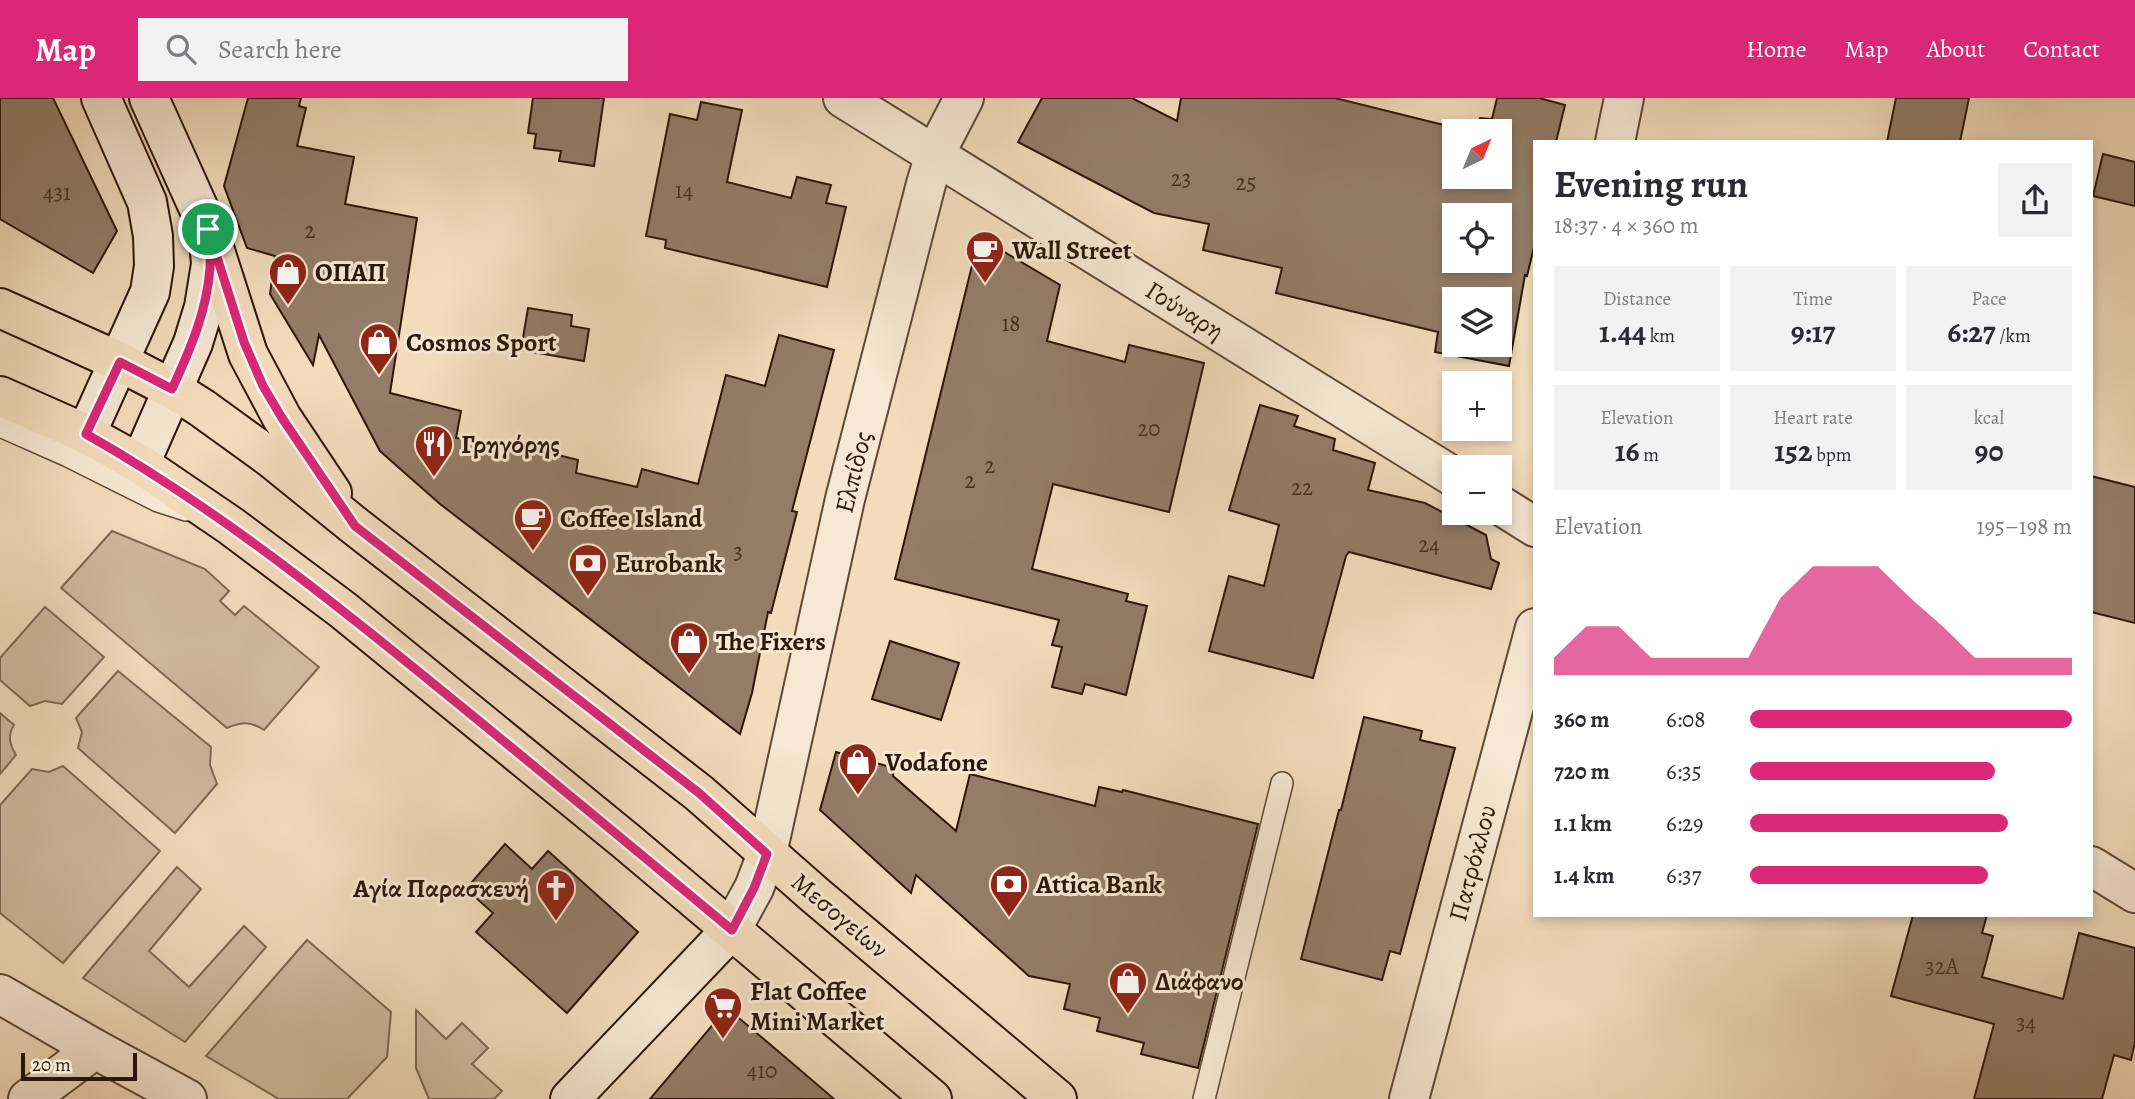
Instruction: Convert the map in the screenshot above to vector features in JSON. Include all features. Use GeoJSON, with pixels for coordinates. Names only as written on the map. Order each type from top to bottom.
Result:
{"type":"FeatureCollection","features":[{"type":"Feature","properties":{"kind":"main road"},"geometry":{"type":"LineString","coordinates":[[208,229],[244,342],[263,386],[355,526]]}},
{"type":"Feature","properties":{"kind":"main road","name":"Μεσογείων"},"geometry":{"type":"LineString","coordinates":[[0,309],[120,362],[172,389],[271,458],[699,793],[767,854],[1057,1099]]}},
{"type":"Feature","properties":{"kind":"main road"},"geometry":{"type":"LineString","coordinates":[[0,396],[86,434],[140,464],[230,526],[343,610],[732,930],[932,1099]]}},
{"type":"Feature","properties":{"kind":"street"},"geometry":{"type":"LineString","coordinates":[[86,434],[150,292],[155,266],[147,202],[101,98]]}},
{"type":"Feature","properties":{"kind":"street"},"geometry":{"type":"LineString","coordinates":[[140,464],[193,343],[204,307],[211,264],[208,229],[149,98]]}},
{"type":"Feature","properties":{"kind":"street","name":"Γούναρη"},"geometry":{"type":"LineString","coordinates":[[843,98],[1442,470]]}},
{"type":"Feature","properties":{"kind":"street","name":"Ελπίδος"},"geometry":{"type":"LineString","coordinates":[[570,1099],[732,930],[754,888],[767,854],[845,499],[922,197],[935,154],[964,98]]}},
{"type":"Feature","properties":{"kind":"street"},"geometry":{"type":"LineString","coordinates":[[1615,140],[1624,98]]}},
{"type":"Feature","properties":{"kind":"street"},"geometry":{"type":"LineString","coordinates":[[1512,512],[1533,523]]}},
{"type":"Feature","properties":{"kind":"street","name":"Πατρόκλου"},"geometry":{"type":"LineString","coordinates":[[1409,1099],[1533,635]]}},
{"type":"Feature","properties":{"kind":"street"},"geometry":{"type":"LineString","coordinates":[[2093,867],[2135,893]]}},
{"type":"Feature","properties":{"kind":"street"},"geometry":{"type":"LineString","coordinates":[[0,994],[187,1099]]}},
{"type":"Feature","properties":{"kind":"street"},"geometry":{"type":"LineString","coordinates":[[28,1099],[95,1049]]}},
{"type":"Feature","properties":{"kind":"lane"},"geometry":{"type":"LineString","coordinates":[[0,426],[158,501],[230,526]]}},
{"type":"Feature","properties":{"kind":"lane"},"geometry":{"type":"LineString","coordinates":[[1205,1099],[1282,783]]}},
{"type":"Feature","properties":{"kind":"shaded area"},"geometry":{"type":"Polygon","coordinates":[[[112,531],[205,569],[229,591],[220,601],[235,615],[244,606],[319,667],[264,730],[246,723],[227,728],[61,588],[112,531]]]}},
{"type":"Feature","properties":{"kind":"shaded area"},"geometry":{"type":"Polygon","coordinates":[[[45,607],[104,657],[62,704],[45,701],[30,706],[0,680],[0,658],[45,607]]]}},
{"type":"Feature","properties":{"kind":"shaded area"},"geometry":{"type":"Polygon","coordinates":[[[118,671],[211,747],[210,765],[217,784],[175,833],[78,748],[82,732],[76,718],[118,671]]]}},
{"type":"Feature","properties":{"kind":"shaded area"},"geometry":{"type":"Polygon","coordinates":[[[0,713],[14,725],[10,740],[16,755],[0,774],[0,713]]]}},
{"type":"Feature","properties":{"kind":"shaded area"},"geometry":{"type":"Polygon","coordinates":[[[63,766],[160,851],[63,963],[0,913],[0,805],[32,769],[49,772],[63,766]]]}},
{"type":"Feature","properties":{"kind":"shaded area"},"geometry":{"type":"Polygon","coordinates":[[[177,867],[201,889],[149,951],[189,987],[244,926],[266,947],[185,1042],[83,978],[177,867]]]}},
{"type":"Feature","properties":{"kind":"shaded area"},"geometry":{"type":"Polygon","coordinates":[[[307,940],[391,1012],[387,1057],[347,1099],[279,1099],[206,1056],[307,940]]]}},
{"type":"Feature","properties":{"kind":"shaded area"},"geometry":{"type":"Polygon","coordinates":[[[416,1010],[446,1039],[462,1023],[488,1048],[472,1064],[502,1091],[494,1099],[429,1099],[416,1068],[416,1010]]]}},
{"type":"Feature","properties":{"kind":"building"},"geometry":{"type":"Polygon","coordinates":[[[0,98],[53,98],[117,231],[93,273],[0,219],[0,98]]]}},
{"type":"Feature","properties":{"kind":"building"},"geometry":{"type":"Polygon","coordinates":[[[248,98],[301,98],[299,106],[306,108],[297,146],[354,157],[345,204],[417,218],[390,393],[461,411],[456,438],[527,447],[578,460],[576,473],[637,487],[642,469],[698,484],[726,375],[765,386],[779,335],[834,350],[792,511],[797,512],[771,613],[768,612],[752,693],[740,734],[440,504],[380,451],[319,335],[313,365],[270,294],[275,256],[247,248],[224,186],[248,98]]]}},
{"type":"Feature","properties":{"kind":"building"},"geometry":{"type":"Polygon","coordinates":[[[533,98],[604,98],[594,166],[559,161],[561,151],[534,148],[536,134],[528,133],[533,98]]]}},
{"type":"Feature","properties":{"kind":"building"},"geometry":{"type":"Polygon","coordinates":[[[1042,98],[1132,98],[1177,121],[1181,98],[1335,98],[1442,125],[1442,189],[1512,189],[1512,119],[1492,119],[1497,98],[1539,98],[1565,105],[1556,140],[1533,140],[1533,251],[1527,276],[1525,275],[1512,349],[1512,287],[1442,287],[1442,353],[1435,352],[1438,332],[1276,293],[1282,268],[1203,250],[1209,224],[1154,213],[1018,142],[1042,98]]]}},
{"type":"Feature","properties":{"kind":"building"},"geometry":{"type":"Polygon","coordinates":[[[1896,98],[1969,98],[1960,140],[1887,140],[1896,98]]]}},
{"type":"Feature","properties":{"kind":"building"},"geometry":{"type":"Polygon","coordinates":[[[701,102],[742,110],[727,182],[791,198],[797,177],[831,185],[826,203],[846,207],[827,287],[665,248],[666,240],[646,236],[670,114],[697,120],[701,102]]]}},
{"type":"Feature","properties":{"kind":"building"},"geometry":{"type":"Polygon","coordinates":[[[2103,154],[2135,162],[2135,206],[2093,196],[2103,154]]]}},
{"type":"Feature","properties":{"kind":"building"},"geometry":{"type":"Polygon","coordinates":[[[979,237],[1060,285],[1047,341],[1125,362],[1129,345],[1204,363],[1169,512],[1053,484],[1032,569],[1128,594],[1126,601],[1147,606],[1126,695],[1085,684],[1082,694],[1052,687],[1062,647],[1052,645],[1059,620],[895,579],[979,237]]]}},
{"type":"Feature","properties":{"kind":"building"},"geometry":{"type":"Polygon","coordinates":[[[528,308],[572,315],[571,326],[589,329],[584,361],[521,350],[528,308]]]}},
{"type":"Feature","properties":{"kind":"building"},"geometry":{"type":"Polygon","coordinates":[[[1461,357],[1511,357],[1509,366],[1461,357]]]}},
{"type":"Feature","properties":{"kind":"building"},"geometry":{"type":"Polygon","coordinates":[[[1260,405],[1298,416],[1294,426],[1335,439],[1333,450],[1375,463],[1368,490],[1425,503],[1442,512],[1442,525],[1467,525],[1486,535],[1491,559],[1499,563],[1491,589],[1349,552],[1313,678],[1209,651],[1229,576],[1264,586],[1279,525],[1229,510],[1260,405]]]}},
{"type":"Feature","properties":{"kind":"building"},"geometry":{"type":"Polygon","coordinates":[[[2093,476],[2135,487],[2135,623],[2093,612],[2093,476]]]}},
{"type":"Feature","properties":{"kind":"building"},"geometry":{"type":"Polygon","coordinates":[[[890,641],[959,663],[941,720],[872,699],[890,641]]]}},
{"type":"Feature","properties":{"kind":"building"},"geometry":{"type":"Polygon","coordinates":[[[1364,717],[1422,731],[1420,740],[1455,748],[1400,954],[1390,951],[1382,980],[1301,959],[1364,717]]]}},
{"type":"Feature","properties":{"kind":"building"},"geometry":{"type":"Polygon","coordinates":[[[836,752],[894,768],[893,776],[956,831],[970,774],[1095,806],[1099,787],[1122,792],[1123,790],[1258,824],[1198,1068],[1141,1054],[1144,1043],[1097,1031],[1100,1018],[1064,1009],[1070,984],[1029,976],[916,875],[911,893],[820,810],[836,752]]]}},
{"type":"Feature","properties":{"kind":"building","name":"Αγία Παρασκευή"},"geometry":{"type":"Polygon","coordinates":[[[505,844],[532,869],[548,851],[638,932],[567,1013],[476,932],[493,913],[466,889],[505,844]]]}},
{"type":"Feature","properties":{"kind":"building"},"geometry":{"type":"Polygon","coordinates":[[[1912,917],[1986,917],[1982,933],[1993,936],[1982,977],[2063,999],[2079,933],[2135,948],[2135,1042],[2131,1060],[2114,1055],[2102,1099],[1974,1099],[1994,1024],[1891,996],[1912,917]]]}},
{"type":"Feature","properties":{"kind":"building"},"geometry":{"type":"Polygon","coordinates":[[[727,1008],[792,1063],[834,1099],[650,1099],[727,1008]]]}},
{"type":"Feature","properties":{"kind":"place","name":"Wall Street"},"geometry":{"type":"Point","coordinates":[985,284]}},
{"type":"Feature","properties":{"kind":"place","name":"ΟΠΑΠ"},"geometry":{"type":"Point","coordinates":[288,306]}},
{"type":"Feature","properties":{"kind":"place","name":"Cosmos Sport"},"geometry":{"type":"Point","coordinates":[379,376]}},
{"type":"Feature","properties":{"kind":"place","name":"Γρηγόρης"},"geometry":{"type":"Point","coordinates":[434,478]}},
{"type":"Feature","properties":{"kind":"place","name":"Coffee Island"},"geometry":{"type":"Point","coordinates":[533,552]}},
{"type":"Feature","properties":{"kind":"place","name":"Eurobank"},"geometry":{"type":"Point","coordinates":[588,597]}},
{"type":"Feature","properties":{"kind":"place","name":"The Fixers"},"geometry":{"type":"Point","coordinates":[689,675]}},
{"type":"Feature","properties":{"kind":"place","name":"Vodafone"},"geometry":{"type":"Point","coordinates":[858,796]}},
{"type":"Feature","properties":{"kind":"place","name":"Attica Bank"},"geometry":{"type":"Point","coordinates":[1009,918]}},
{"type":"Feature","properties":{"kind":"place","name":"Αγία Παρασκευή"},"geometry":{"type":"Point","coordinates":[556,922]}},
{"type":"Feature","properties":{"kind":"place","name":"Διάφανο"},"geometry":{"type":"Point","coordinates":[1128,1015]}},
{"type":"Feature","properties":{"kind":"place","name":"Flat Coffee Mini Market"},"geometry":{"type":"Point","coordinates":[723,1040]}},
{"type":"Feature","properties":{"kind":"route"},"geometry":{"type":"LineString","coordinates":[[208,229],[248,354],[263,386],[355,526],[699,793],[767,854],[754,888],[732,930],[343,610],[230,526],[140,464],[86,434],[120,362],[172,389],[193,343],[204,307],[211,264],[208,229]]}}]}
